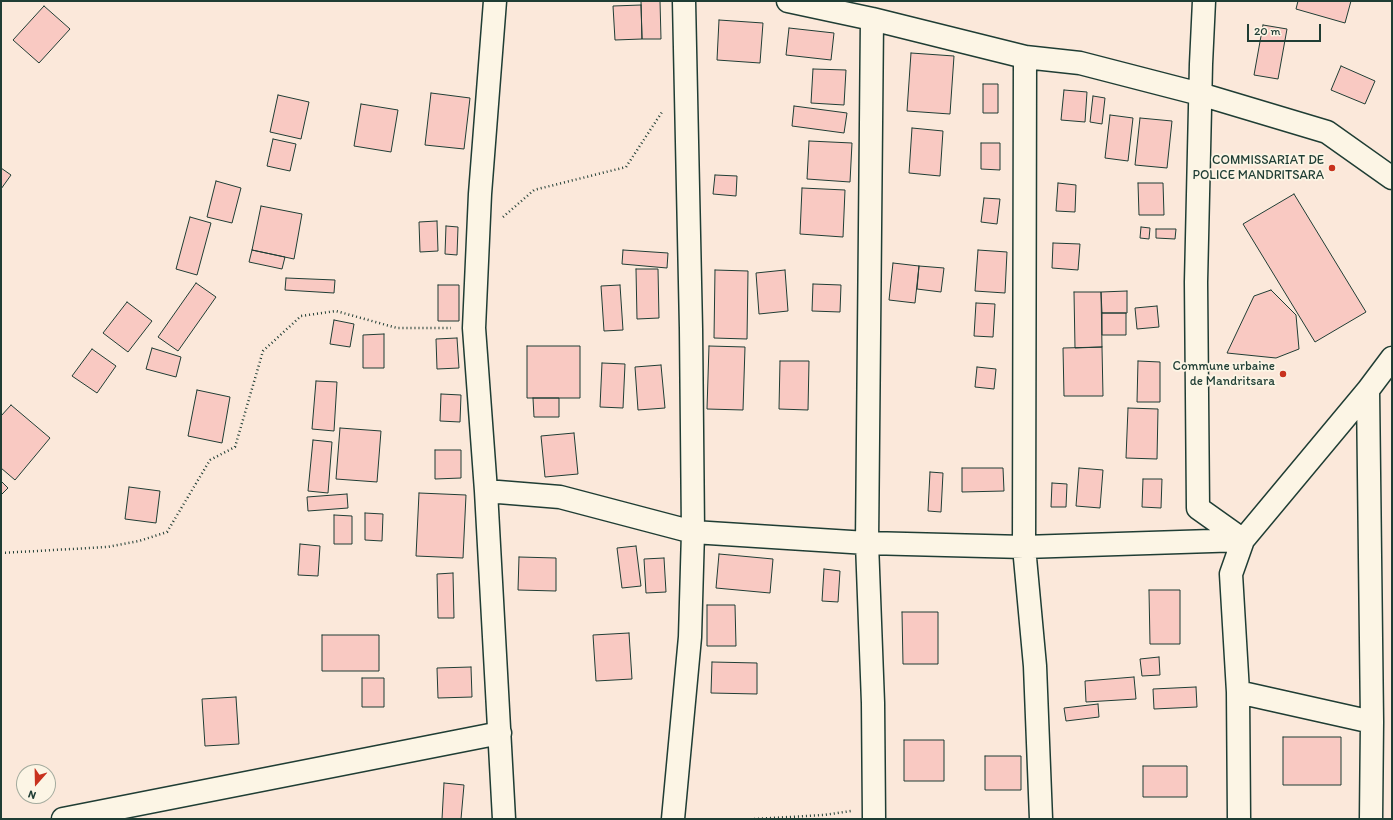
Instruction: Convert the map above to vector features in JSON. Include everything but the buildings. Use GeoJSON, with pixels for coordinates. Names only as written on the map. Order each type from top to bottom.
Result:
{"type":"FeatureCollection","features":[{"type":"Feature","properties":{"kind":"street"},"geometry":{"type":"LineString","coordinates":[[495,1],[480,194],[474,328],[486,490],[504,819]]}},
{"type":"Feature","properties":{"kind":"street"},"geometry":{"type":"LineString","coordinates":[[673,819],[690,637],[693,532],[691,329],[684,1]]}},
{"type":"Feature","properties":{"kind":"street"},"geometry":{"type":"LineString","coordinates":[[788,1],[872,19],[1025,57],[1080,64],[1200,94],[1327,132],[1392,178]]}},
{"type":"Feature","properties":{"kind":"street"},"geometry":{"type":"LineString","coordinates":[[1204,1],[1200,94],[1196,282],[1198,508],[1242,540]]}},
{"type":"Feature","properties":{"kind":"street"},"geometry":{"type":"LineString","coordinates":[[872,19],[867,543],[873,703],[874,814]]}},
{"type":"Feature","properties":{"kind":"street"},"geometry":{"type":"LineString","coordinates":[[1025,57],[1024,547],[1035,666],[1041,819]]}},
{"type":"Feature","properties":{"kind":"street"},"geometry":{"type":"LineString","coordinates":[[1239,819],[1238,692],[1231,574],[1242,540],[1368,390],[1392,358]]}},
{"type":"Feature","properties":{"kind":"street"},"geometry":{"type":"LineString","coordinates":[[1368,390],[1372,722],[1371,819]]}},
{"type":"Feature","properties":{"kind":"street"},"geometry":{"type":"LineString","coordinates":[[486,490],[560,497],[693,532],[867,543],[1024,547],[1242,540]]}},
{"type":"Feature","properties":{"kind":"street"},"geometry":{"type":"LineString","coordinates":[[1238,692],[1372,722]]}},
{"type":"Feature","properties":{"kind":"street"},"geometry":{"type":"LineString","coordinates":[[63,819],[500,733]]}},
{"type":"Feature","properties":{"kind":"path"},"geometry":{"type":"LineString","coordinates":[[478,240],[534,190],[626,167],[664,108]]}},
{"type":"Feature","properties":{"kind":"path"},"geometry":{"type":"LineString","coordinates":[[1,553],[108,547],[139,541],[167,532],[210,460],[235,447],[263,351],[301,316],[336,311],[397,328],[474,328]]}},
{"type":"Feature","properties":{"kind":"path"},"geometry":{"type":"LineString","coordinates":[[754,819],[874,814]]}},
{"type":"Feature","properties":{"kind":"place","name":"COMMISSARIAT DE POLICE MANDRITSARA"},"geometry":{"type":"Point","coordinates":[1332,168]}},
{"type":"Feature","properties":{"kind":"place","name":"Commune urbaine de Mandritsara"},"geometry":{"type":"Point","coordinates":[1283,374]}}]}
